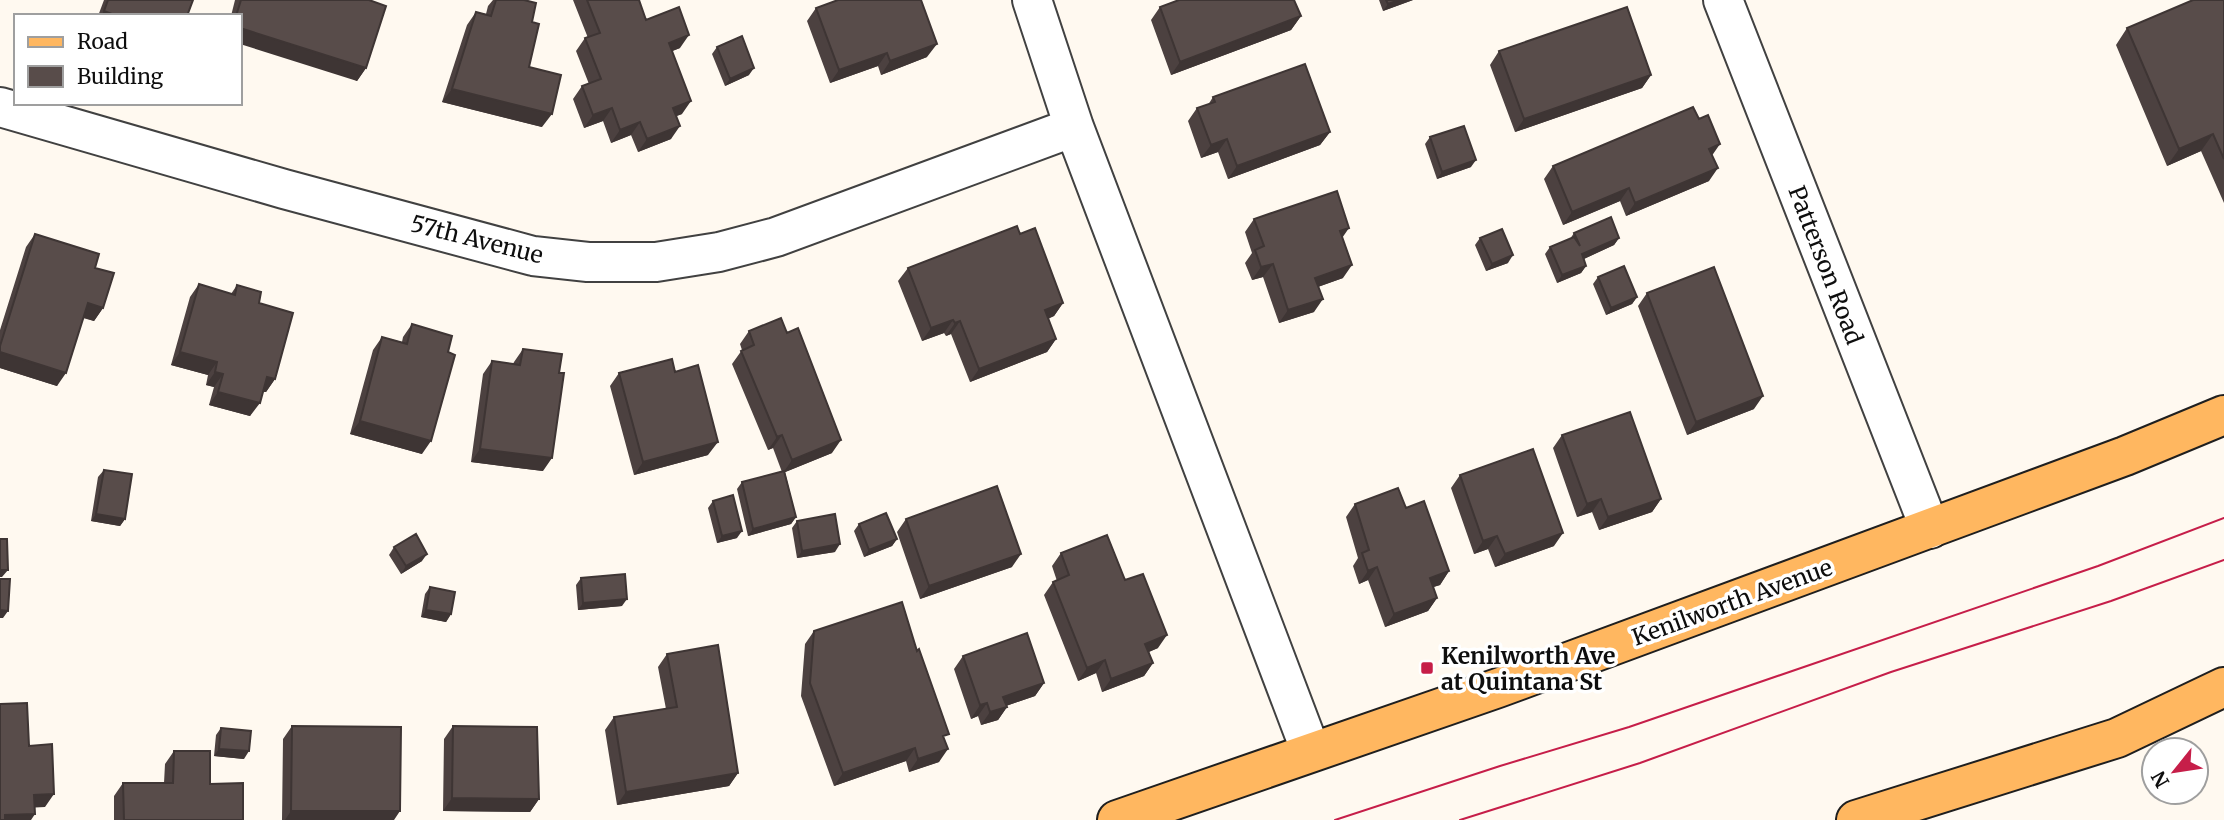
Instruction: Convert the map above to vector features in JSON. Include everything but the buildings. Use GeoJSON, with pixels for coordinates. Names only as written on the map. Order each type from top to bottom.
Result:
{"type":"FeatureCollection","features":[{"type":"Feature","properties":{"kind":"main road","name":"Kenilworth Avenue"},"geometry":{"type":"LineString","coordinates":[[1117,820],[1498,688],[2125,456],[2224,415]]}},
{"type":"Feature","properties":{"kind":"main road"},"geometry":{"type":"LineString","coordinates":[[2117,738],[2224,687]]}},
{"type":"Feature","properties":{"kind":"main road"},"geometry":{"type":"LineString","coordinates":[[1856,820],[2117,738],[2224,709]]}},
{"type":"Feature","properties":{"kind":"street"},"geometry":{"type":"LineString","coordinates":[[1032,0],[1074,127],[1311,752]]}},
{"type":"Feature","properties":{"kind":"street","name":"Patterson Road"},"geometry":{"type":"LineString","coordinates":[[1723,0],[1930,529]]}},
{"type":"Feature","properties":{"kind":"street","name":"57th Avenue"},"geometry":{"type":"LineString","coordinates":[[0,107],[284,189],[533,256],[588,262],[656,262],[719,252],[776,237],[1074,127]]}},
{"type":"Feature","properties":{"kind":"tram line"},"geometry":{"type":"LineString","coordinates":[[1335,820],[1629,727],[2098,566],[2224,518]]}},
{"type":"Feature","properties":{"kind":"tram line"},"geometry":{"type":"LineString","coordinates":[[1460,820],[1640,763],[1891,672],[2111,601],[2224,560]]}},
{"type":"Feature","properties":{"kind":"place","name":"Kenilworth Ave at Quintana St"},"geometry":{"type":"Point","coordinates":[1427,668]}}]}
